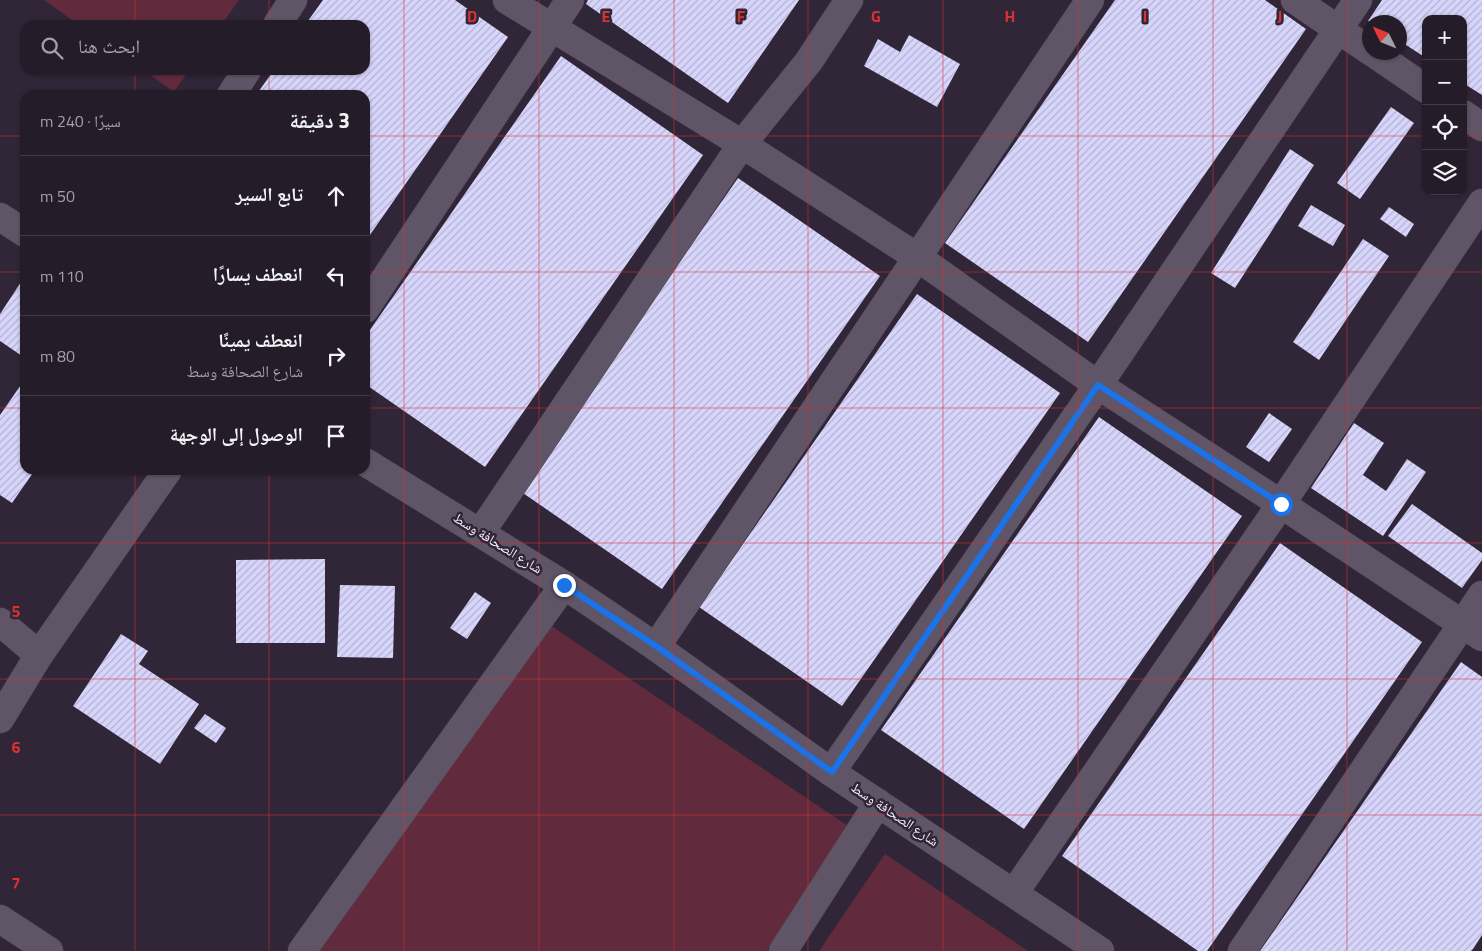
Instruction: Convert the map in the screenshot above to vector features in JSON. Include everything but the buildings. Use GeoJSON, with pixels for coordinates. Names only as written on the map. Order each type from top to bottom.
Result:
{"type":"FeatureCollection","features":[{"type":"Feature","properties":{"kind":"street"},"geometry":{"type":"LineString","coordinates":[[280,20],[293,0]]}},
{"type":"Feature","properties":{"kind":"street"},"geometry":{"type":"LineString","coordinates":[[506,0],[742,144],[917,257],[1098,385],[1472,631]]}},
{"type":"Feature","properties":{"kind":"street"},"geometry":{"type":"LineString","coordinates":[[370,301],[570,0]]}},
{"type":"Feature","properties":{"kind":"street"},"geometry":{"type":"LineString","coordinates":[[481,532],[742,144],[809,61],[849,0]]}},
{"type":"Feature","properties":{"kind":"street"},"geometry":{"type":"LineString","coordinates":[[656,646],[1090,0]]}},
{"type":"Feature","properties":{"kind":"street"},"geometry":{"type":"LineString","coordinates":[[1295,0],[1362,46]]}},
{"type":"Feature","properties":{"kind":"street"},"geometry":{"type":"LineString","coordinates":[[832,772],[1098,385],[1358,0]]}},
{"type":"Feature","properties":{"kind":"street"},"geometry":{"type":"LineString","coordinates":[[1383,60],[1422,86]]}},
{"type":"Feature","properties":{"kind":"street"},"geometry":{"type":"LineString","coordinates":[[234,90],[244,75]]}},
{"type":"Feature","properties":{"kind":"street"},"geometry":{"type":"LineString","coordinates":[[1467,117],[1482,127]]}},
{"type":"Feature","properties":{"kind":"street"},"geometry":{"type":"LineString","coordinates":[[1014,893],[1281,504],[1482,203]]}},
{"type":"Feature","properties":{"kind":"street"},"geometry":{"type":"LineString","coordinates":[[0,217],[20,230]]}},
{"type":"Feature","properties":{"kind":"street","name":"شارع الصحافة وسط"},"geometry":{"type":"LineString","coordinates":[[370,465],[481,532],[656,646],[832,772],[1100,951]]}},
{"type":"Feature","properties":{"kind":"street"},"geometry":{"type":"LineString","coordinates":[[0,719],[39,655],[165,475]]}},
{"type":"Feature","properties":{"kind":"street"},"geometry":{"type":"LineString","coordinates":[[302,951],[564,585]]}},
{"type":"Feature","properties":{"kind":"street"},"geometry":{"type":"LineString","coordinates":[[1242,951],[1472,631],[1482,595]]}},
{"type":"Feature","properties":{"kind":"street"},"geometry":{"type":"LineString","coordinates":[[0,622],[39,655]]}},
{"type":"Feature","properties":{"kind":"street"},"geometry":{"type":"LineString","coordinates":[[784,951],[878,803]]}},
{"type":"Feature","properties":{"kind":"street"},"geometry":{"type":"LineString","coordinates":[[0,919],[49,951]]}},
{"type":"Feature","properties":{"kind":"shaded area"},"geometry":{"type":"Polygon","coordinates":[[[44,0],[239,0],[225,20],[72,20],[44,0]]]}},
{"type":"Feature","properties":{"kind":"shaded area"},"geometry":{"type":"Polygon","coordinates":[[[150,75],[186,75],[175,90],[171,90],[150,75]]]}},
{"type":"Feature","properties":{"kind":"shaded area"},"geometry":{"type":"Polygon","coordinates":[[[532,613],[851,828],[767,951],[302,951],[532,613]]]}},
{"type":"Feature","properties":{"kind":"shaded area"},"geometry":{"type":"Polygon","coordinates":[[[885,854],[1028,951],[819,951],[885,854]]]}},
{"type":"Feature","properties":{"kind":"route"},"geometry":{"type":"LineString","coordinates":[[564,585],[656,646],[832,772],[1098,385],[1281,504]]}}]}
